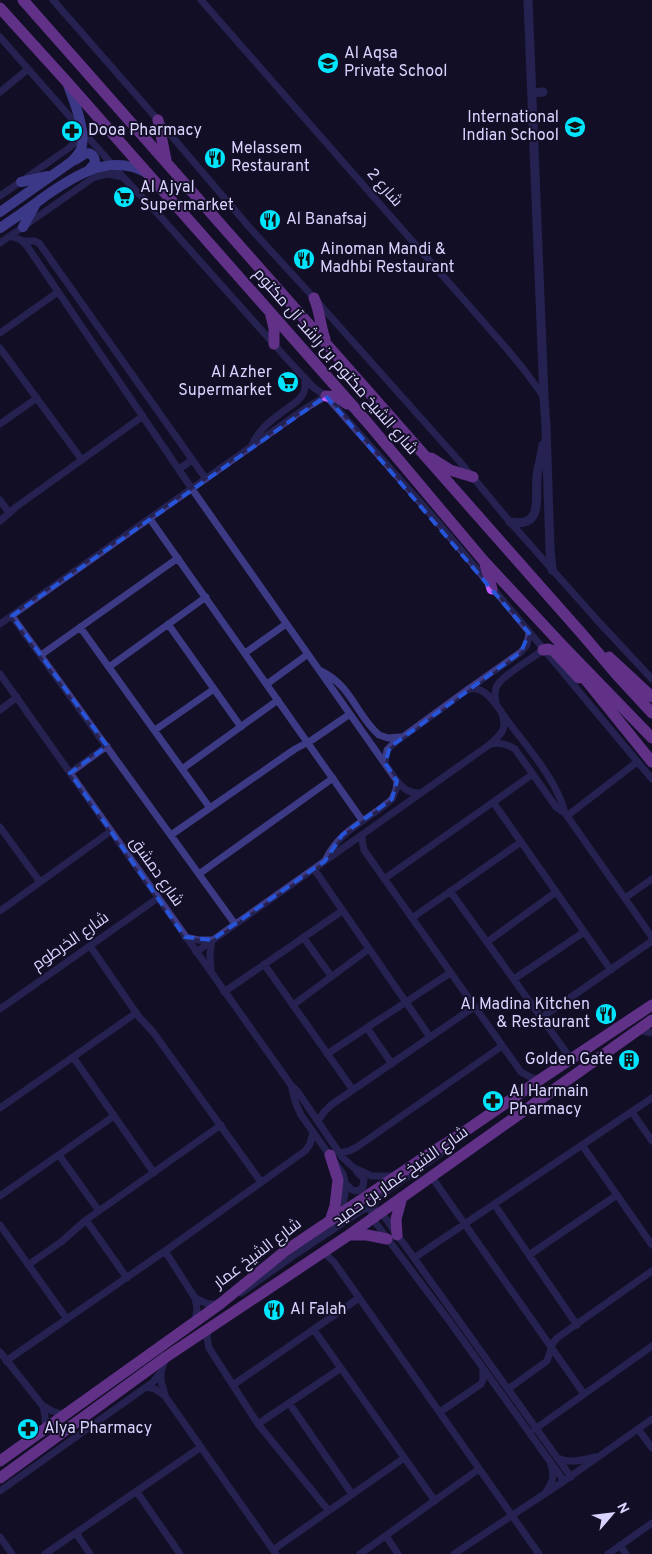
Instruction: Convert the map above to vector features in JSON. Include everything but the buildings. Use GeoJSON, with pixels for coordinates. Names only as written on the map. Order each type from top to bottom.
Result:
{"type":"FeatureCollection","features":[{"type":"Feature","properties":{"kind":"main road","name":"شارع الشيخ مكتوم بن راشد آل مكتوم"},"geometry":{"type":"LineString","coordinates":[[23,0],[652,713]]}},
{"type":"Feature","properties":{"kind":"main road","name":"شارع الشيخ مكتوم بن راشد آل مكتوم"},"geometry":{"type":"LineString","coordinates":[[0,8],[360,414],[484,560],[563,646],[651,736]]}},
{"type":"Feature","properties":{"kind":"main road"},"geometry":{"type":"LineString","coordinates":[[67,82],[83,141],[79,153],[71,162]]}},
{"type":"Feature","properties":{"kind":"main road"},"geometry":{"type":"LineString","coordinates":[[158,120],[164,153],[169,166]]}},
{"type":"Feature","properties":{"kind":"main road"},"geometry":{"type":"LineString","coordinates":[[0,212],[83,154],[89,153],[92,154],[95,163],[88,170]]}},
{"type":"Feature","properties":{"kind":"main road"},"geometry":{"type":"LineString","coordinates":[[0,228],[67,181],[88,170],[112,165],[131,166],[149,174]]}},
{"type":"Feature","properties":{"kind":"main road"},"geometry":{"type":"LineString","coordinates":[[21,182],[52,176]]}},
{"type":"Feature","properties":{"kind":"main road"},"geometry":{"type":"LineString","coordinates":[[23,226],[36,203]]}},
{"type":"Feature","properties":{"kind":"main road"},"geometry":{"type":"LineString","coordinates":[[314,298],[319,310],[322,331],[328,345]]}},
{"type":"Feature","properties":{"kind":"main road"},"geometry":{"type":"LineString","coordinates":[[269,312],[273,322],[274,344]]}},
{"type":"Feature","properties":{"kind":"main road"},"geometry":{"type":"LineString","coordinates":[[326,396],[337,397],[360,414]]}},
{"type":"Feature","properties":{"kind":"main road"},"geometry":{"type":"LineString","coordinates":[[421,452],[446,468],[473,476]]}},
{"type":"Feature","properties":{"kind":"main road"},"geometry":{"type":"LineString","coordinates":[[484,560],[492,588]]}},
{"type":"Feature","properties":{"kind":"main road"},"geometry":{"type":"LineString","coordinates":[[583,635],[652,697]]}},
{"type":"Feature","properties":{"kind":"main road"},"geometry":{"type":"LineString","coordinates":[[563,646],[576,668],[652,762]]}},
{"type":"Feature","properties":{"kind":"main road"},"geometry":{"type":"LineString","coordinates":[[543,650],[554,650],[630,736]]}},
{"type":"Feature","properties":{"kind":"main road"},"geometry":{"type":"LineString","coordinates":[[541,1079],[652,1005]]}},
{"type":"Feature","properties":{"kind":"main road","name":"شارع الشيخ عمار بن حميد"},"geometry":{"type":"LineString","coordinates":[[166,1357],[349,1235],[375,1213],[402,1197],[652,1020]]}},
{"type":"Feature","properties":{"kind":"main road","name":"شارع الشيخ عمار"},"geometry":{"type":"LineString","coordinates":[[1,1460],[46,1430],[220,1304],[269,1263],[541,1079]]}},
{"type":"Feature","properties":{"kind":"main road"},"geometry":{"type":"LineString","coordinates":[[330,1221],[335,1206],[338,1180],[331,1152]]}},
{"type":"Feature","properties":{"kind":"main road"},"geometry":{"type":"LineString","coordinates":[[349,1235],[392,1237],[402,1197]]}},
{"type":"Feature","properties":{"kind":"main road"},"geometry":{"type":"LineString","coordinates":[[0,1478],[166,1357]]}},
{"type":"Feature","properties":{"kind":"street"},"geometry":{"type":"LineString","coordinates":[[53,0],[250,228],[473,476],[552,570],[652,679]]}},
{"type":"Feature","properties":{"kind":"street","name":"شارع 2"},"geometry":{"type":"LineString","coordinates":[[201,0],[507,350],[544,397]]}},
{"type":"Feature","properties":{"kind":"street"},"geometry":{"type":"LineString","coordinates":[[528,0],[532,93],[538,112],[538,257],[552,570]]}},
{"type":"Feature","properties":{"kind":"street"},"geometry":{"type":"LineString","coordinates":[[0,37],[112,165],[314,388],[326,396],[435,519],[652,779]]}},
{"type":"Feature","properties":{"kind":"street"},"geometry":{"type":"LineString","coordinates":[[0,92],[28,69]]}},
{"type":"Feature","properties":{"kind":"street"},"geometry":{"type":"LineString","coordinates":[[532,93],[543,92]]}},
{"type":"Feature","properties":{"kind":"street"},"geometry":{"type":"LineString","coordinates":[[0,196],[72,145],[81,129]]}},
{"type":"Feature","properties":{"kind":"street"},"geometry":{"type":"LineString","coordinates":[[0,243],[93,178],[107,174],[123,177]]}},
{"type":"Feature","properties":{"kind":"street"},"geometry":{"type":"LineString","coordinates":[[23,226],[27,243],[58,292],[286,624],[397,781],[407,790],[414,793],[421,792]]}},
{"type":"Feature","properties":{"kind":"street"},"geometry":{"type":"LineString","coordinates":[[10,236],[27,243],[34,241],[41,246],[206,479]]}},
{"type":"Feature","properties":{"kind":"street"},"geometry":{"type":"LineString","coordinates":[[538,257],[549,262]]}},
{"type":"Feature","properties":{"kind":"street"},"geometry":{"type":"LineString","coordinates":[[0,333],[58,292]]}},
{"type":"Feature","properties":{"kind":"street"},"geometry":{"type":"LineString","coordinates":[[0,348],[82,460]]}},
{"type":"Feature","properties":{"kind":"street"},"geometry":{"type":"LineString","coordinates":[[251,447],[256,436],[265,426],[302,396],[305,389],[305,378]]}},
{"type":"Feature","properties":{"kind":"street"},"geometry":{"type":"LineString","coordinates":[[0,624],[303,410],[326,396]]}},
{"type":"Feature","properties":{"kind":"street"},"geometry":{"type":"LineString","coordinates":[[0,424],[37,398]]}},
{"type":"Feature","properties":{"kind":"street"},"geometry":{"type":"LineString","coordinates":[[0,521],[9,512],[144,416]]}},
{"type":"Feature","properties":{"kind":"street"},"geometry":{"type":"LineString","coordinates":[[510,522],[523,523],[533,517],[536,511],[537,477],[545,420]]}},
{"type":"Feature","properties":{"kind":"street"},"geometry":{"type":"LineString","coordinates":[[179,469],[192,460]]}},
{"type":"Feature","properties":{"kind":"street"},"geometry":{"type":"LineString","coordinates":[[0,500],[9,512]]}},
{"type":"Feature","properties":{"kind":"street"},"geometry":{"type":"LineString","coordinates":[[150,519],[362,820]]}},
{"type":"Feature","properties":{"kind":"street"},"geometry":{"type":"LineString","coordinates":[[41,655],[178,558]]}},
{"type":"Feature","properties":{"kind":"street"},"geometry":{"type":"LineString","coordinates":[[109,667],[206,597]]}},
{"type":"Feature","properties":{"kind":"street"},"geometry":{"type":"LineString","coordinates":[[12,616],[235,924]]}},
{"type":"Feature","properties":{"kind":"street"},"geometry":{"type":"LineString","coordinates":[[168,624],[240,727]]}},
{"type":"Feature","properties":{"kind":"street"},"geometry":{"type":"LineString","coordinates":[[245,653],[286,624]]}},
{"type":"Feature","properties":{"kind":"street"},"geometry":{"type":"LineString","coordinates":[[80,627],[210,808]]}},
{"type":"Feature","properties":{"kind":"street"},"geometry":{"type":"LineString","coordinates":[[386,763],[387,750],[402,737],[521,652],[527,645],[530,633]]}},
{"type":"Feature","properties":{"kind":"street"},"geometry":{"type":"LineString","coordinates":[[497,706],[495,695],[498,684],[543,650]]}},
{"type":"Feature","properties":{"kind":"street"},"geometry":{"type":"LineString","coordinates":[[267,684],[308,654]]}},
{"type":"Feature","properties":{"kind":"street"},"geometry":{"type":"LineString","coordinates":[[321,671],[341,684],[380,735],[388,738],[402,737]]}},
{"type":"Feature","properties":{"kind":"street","name":"شارع دمشق"},"geometry":{"type":"LineString","coordinates":[[0,674],[224,992],[318,1121],[346,1184]]}},
{"type":"Feature","properties":{"kind":"street"},"geometry":{"type":"LineString","coordinates":[[155,730],[214,689]]}},
{"type":"Feature","properties":{"kind":"street"},"geometry":{"type":"LineString","coordinates":[[467,690],[476,689],[485,693],[497,706],[544,770],[562,802],[566,814],[652,937]]}},
{"type":"Feature","properties":{"kind":"street"},"geometry":{"type":"LineString","coordinates":[[0,710],[17,698]]}},
{"type":"Feature","properties":{"kind":"street"},"geometry":{"type":"LineString","coordinates":[[182,769],[278,700]]}},
{"type":"Feature","properties":{"kind":"street"},"geometry":{"type":"LineString","coordinates":[[171,835],[295,749],[350,714]]}},
{"type":"Feature","properties":{"kind":"street"},"geometry":{"type":"LineString","coordinates":[[196,952],[489,745],[502,733],[504,723],[502,714]]}},
{"type":"Feature","properties":{"kind":"street"},"geometry":{"type":"LineString","coordinates":[[489,745],[499,743],[510,746],[518,754],[556,807],[566,814]]}},
{"type":"Feature","properties":{"kind":"street"},"geometry":{"type":"LineString","coordinates":[[70,773],[107,746]]}},
{"type":"Feature","properties":{"kind":"street"},"geometry":{"type":"LineString","coordinates":[[566,814],[637,762]]}},
{"type":"Feature","properties":{"kind":"street"},"geometry":{"type":"LineString","coordinates":[[384,878],[533,774]]}},
{"type":"Feature","properties":{"kind":"street"},"geometry":{"type":"LineString","coordinates":[[199,874],[333,778]]}},
{"type":"Feature","properties":{"kind":"street"},"geometry":{"type":"LineString","coordinates":[[325,861],[337,841],[362,820],[392,799],[397,781]]}},
{"type":"Feature","properties":{"kind":"street"},"geometry":{"type":"LineString","coordinates":[[493,802],[611,970]]}},
{"type":"Feature","properties":{"kind":"street"},"geometry":{"type":"LineString","coordinates":[[0,827],[40,882]]}},
{"type":"Feature","properties":{"kind":"street"},"geometry":{"type":"LineString","coordinates":[[0,911],[111,831]]}},
{"type":"Feature","properties":{"kind":"street"},"geometry":{"type":"LineString","coordinates":[[363,834],[364,850]]}},
{"type":"Feature","properties":{"kind":"street"},"geometry":{"type":"LineString","coordinates":[[412,918],[521,842]]}},
{"type":"Feature","properties":{"kind":"street"},"geometry":{"type":"LineString","coordinates":[[348,844],[357,845],[364,850],[521,1072],[532,1078],[541,1079]]}},
{"type":"Feature","properties":{"kind":"street"},"geometry":{"type":"LineString","coordinates":[[314,869],[430,1037]]}},
{"type":"Feature","properties":{"kind":"street"},"geometry":{"type":"LineString","coordinates":[[625,898],[652,879]]}},
{"type":"Feature","properties":{"kind":"street"},"geometry":{"type":"LineString","coordinates":[[450,891],[571,1058]]}},
{"type":"Feature","properties":{"kind":"street"},"geometry":{"type":"LineString","coordinates":[[487,942],[556,892]]}},
{"type":"Feature","properties":{"kind":"street","name":"شارع الخرطوم"},"geometry":{"type":"LineString","coordinates":[[0,1009],[158,898]]}},
{"type":"Feature","properties":{"kind":"street"},"geometry":{"type":"LineString","coordinates":[[224,992],[342,910]]}},
{"type":"Feature","properties":{"kind":"street"},"geometry":{"type":"LineString","coordinates":[[514,979],[584,932]]}},
{"type":"Feature","properties":{"kind":"street"},"geometry":{"type":"LineString","coordinates":[[185,937],[198,940],[212,940]]}},
{"type":"Feature","properties":{"kind":"street"},"geometry":{"type":"LineString","coordinates":[[303,937],[331,976]]}},
{"type":"Feature","properties":{"kind":"street"},"geometry":{"type":"LineString","coordinates":[[211,973],[212,940]]}},
{"type":"Feature","properties":{"kind":"street"},"geometry":{"type":"LineString","coordinates":[[541,1018],[652,941]]}},
{"type":"Feature","properties":{"kind":"street"},"geometry":{"type":"LineString","coordinates":[[90,946],[136,1013],[153,1032],[261,1182]]}},
{"type":"Feature","properties":{"kind":"street"},"geometry":{"type":"LineString","coordinates":[[293,1005],[369,949]]}},
{"type":"Feature","properties":{"kind":"street"},"geometry":{"type":"LineString","coordinates":[[264,964],[353,1090]]}},
{"type":"Feature","properties":{"kind":"street"},"geometry":{"type":"LineString","coordinates":[[328,1054],[450,973]]}},
{"type":"Feature","properties":{"kind":"street"},"geometry":{"type":"LineString","coordinates":[[318,1121],[327,1108],[474,1007]]}},
{"type":"Feature","properties":{"kind":"street"},"geometry":{"type":"LineString","coordinates":[[0,1108],[136,1013]]}},
{"type":"Feature","properties":{"kind":"street"},"geometry":{"type":"LineString","coordinates":[[367,1028],[392,1064]]}},
{"type":"Feature","properties":{"kind":"street"},"geometry":{"type":"LineString","coordinates":[[638,1030],[652,1033]]}},
{"type":"Feature","properties":{"kind":"street"},"geometry":{"type":"LineString","coordinates":[[305,1150],[316,1147],[331,1152],[349,1151],[357,1147],[502,1046]]}},
{"type":"Feature","properties":{"kind":"street"},"geometry":{"type":"LineString","coordinates":[[74,1057],[154,1173]]}},
{"type":"Feature","properties":{"kind":"street"},"geometry":{"type":"LineString","coordinates":[[520,1094],[523,1085],[521,1072]]}},
{"type":"Feature","properties":{"kind":"street","name":"شارع دمشق"},"geometry":{"type":"LineString","coordinates":[[291,1085],[298,1110],[312,1132],[331,1152],[354,1168],[372,1176],[396,1176]]}},
{"type":"Feature","properties":{"kind":"street"},"geometry":{"type":"LineString","coordinates":[[414,1258],[652,1098]]}},
{"type":"Feature","properties":{"kind":"street"},"geometry":{"type":"LineString","coordinates":[[632,1112],[652,1141]]}},
{"type":"Feature","properties":{"kind":"street"},"geometry":{"type":"LineString","coordinates":[[0,1196],[114,1116]]}},
{"type":"Feature","properties":{"kind":"street"},"geometry":{"type":"LineString","coordinates":[[28,1265],[61,1242],[86,1220],[221,1125]]}},
{"type":"Feature","properties":{"kind":"street"},"geometry":{"type":"LineString","coordinates":[[6,1361],[165,1252],[305,1150],[310,1144],[312,1132]]}},
{"type":"Feature","properties":{"kind":"street"},"geometry":{"type":"LineString","coordinates":[[375,1213],[380,1196],[448,1148],[458,1136]]}},
{"type":"Feature","properties":{"kind":"street"},"geometry":{"type":"LineString","coordinates":[[582,1145],[652,1245]]}},
{"type":"Feature","properties":{"kind":"street"},"geometry":{"type":"LineString","coordinates":[[60,1155],[99,1211]]}},
{"type":"Feature","properties":{"kind":"street"},"geometry":{"type":"LineString","coordinates":[[346,1184],[356,1191],[363,1187],[364,1179],[354,1168]]}},
{"type":"Feature","properties":{"kind":"street"},"geometry":{"type":"LineString","coordinates":[[431,1176],[584,1394]]}},
{"type":"Feature","properties":{"kind":"street"},"geometry":{"type":"LineString","coordinates":[[341,1214],[346,1184]]}},
{"type":"Feature","properties":{"kind":"street"},"geometry":{"type":"LineString","coordinates":[[529,1255],[617,1195]]}},
{"type":"Feature","properties":{"kind":"street"},"geometry":{"type":"LineString","coordinates":[[494,1204],[577,1324]]}},
{"type":"Feature","properties":{"kind":"street"},"geometry":{"type":"LineString","coordinates":[[195,1298],[208,1304],[220,1304],[233,1299],[356,1213],[362,1210],[375,1213],[497,1388],[567,1479]]}},
{"type":"Feature","properties":{"kind":"street"},"geometry":{"type":"LineString","coordinates":[[375,1213],[392,1237],[414,1258],[535,1429],[553,1459],[553,1480],[546,1493]]}},
{"type":"Feature","properties":{"kind":"street"},"geometry":{"type":"LineString","coordinates":[[86,1220],[128,1278]]}},
{"type":"Feature","properties":{"kind":"street"},"geometry":{"type":"LineString","coordinates":[[0,1225],[67,1319]]}},
{"type":"Feature","properties":{"kind":"street"},"geometry":{"type":"LineString","coordinates":[[165,1252],[195,1298],[198,1308],[195,1322]]}},
{"type":"Feature","properties":{"kind":"street"},"geometry":{"type":"LineString","coordinates":[[323,1252],[334,1262],[539,1554]]}},
{"type":"Feature","properties":{"kind":"street"},"geometry":{"type":"LineString","coordinates":[[508,1389],[547,1361],[555,1340],[652,1271]]}},
{"type":"Feature","properties":{"kind":"street"},"geometry":{"type":"LineString","coordinates":[[232,1385],[359,1298]]}},
{"type":"Feature","properties":{"kind":"street"},"geometry":{"type":"LineString","coordinates":[[208,1329],[209,1348],[232,1385],[258,1424],[328,1510]]}},
{"type":"Feature","properties":{"kind":"street"},"geometry":{"type":"LineString","coordinates":[[314,1330],[435,1501]]}},
{"type":"Feature","properties":{"kind":"street"},"geometry":{"type":"LineString","coordinates":[[190,1340],[209,1348]]}},
{"type":"Feature","properties":{"kind":"street"},"geometry":{"type":"LineString","coordinates":[[535,1429],[652,1346]]}},
{"type":"Feature","properties":{"kind":"street"},"geometry":{"type":"LineString","coordinates":[[0,1352],[42,1406],[46,1430]]}},
{"type":"Feature","properties":{"kind":"street"},"geometry":{"type":"LineString","coordinates":[[0,1491],[156,1379],[161,1372],[166,1357]]}},
{"type":"Feature","properties":{"kind":"street"},"geometry":{"type":"LineString","coordinates":[[258,1424],[341,1368]]}},
{"type":"Feature","properties":{"kind":"street"},"geometry":{"type":"LineString","coordinates":[[440,1412],[481,1384],[483,1368]]}},
{"type":"Feature","properties":{"kind":"street"},"geometry":{"type":"LineString","coordinates":[[161,1372],[165,1396]]}},
{"type":"Feature","properties":{"kind":"street"},"geometry":{"type":"LineString","coordinates":[[481,1384],[497,1388]]}},
{"type":"Feature","properties":{"kind":"street"},"geometry":{"type":"LineString","coordinates":[[146,1387],[155,1389],[165,1396],[275,1552],[328,1510],[404,1458]]}},
{"type":"Feature","properties":{"kind":"street"},"geometry":{"type":"LineString","coordinates":[[289,1403],[352,1494]]}},
{"type":"Feature","properties":{"kind":"street"},"geometry":{"type":"LineString","coordinates":[[42,1406],[65,1415]]}},
{"type":"Feature","properties":{"kind":"street"},"geometry":{"type":"LineString","coordinates":[[454,1554],[567,1479],[652,1419]]}},
{"type":"Feature","properties":{"kind":"street"},"geometry":{"type":"LineString","coordinates":[[638,1429],[652,1448]]}},
{"type":"Feature","properties":{"kind":"street"},"geometry":{"type":"LineString","coordinates":[[45,1554],[201,1447]]}},
{"type":"Feature","properties":{"kind":"street"},"geometry":{"type":"LineString","coordinates":[[553,1459],[577,1461],[598,1457]]}},
{"type":"Feature","properties":{"kind":"street"},"geometry":{"type":"LineString","coordinates":[[360,1554],[479,1469]]}},
{"type":"Feature","properties":{"kind":"street"},"geometry":{"type":"LineString","coordinates":[[137,1492],[180,1554]]}},
{"type":"Feature","properties":{"kind":"street"},"geometry":{"type":"LineString","coordinates":[[608,1554],[652,1523]]}},
{"type":"Feature","properties":{"kind":"street"},"geometry":{"type":"LineString","coordinates":[[76,1533],[90,1554]]}},
{"type":"Feature","properties":{"kind":"street"},"geometry":{"type":"LineString","coordinates":[[386,1536],[398,1554]]}},
{"type":"Feature","properties":{"kind":"street"},"geometry":{"type":"LineString","coordinates":[[0,1537],[12,1554]]}},
{"type":"Feature","properties":{"kind":"street"},"geometry":{"type":"LineString","coordinates":[[620,1546],[626,1554]]}},
{"type":"Feature","properties":{"kind":"highlighted area"},"geometry":{"type":"Polygon","coordinates":[[[326,396],[529,633],[521,652],[390,747],[385,763],[397,781],[392,799],[342,835],[325,861],[212,940],[185,937],[70,773],[107,746],[12,616],[326,396]]]}},
{"type":"Feature","properties":{"kind":"place","name":"Al Aqsa Private School"},"geometry":{"type":"Point","coordinates":[328,63]}},
{"type":"Feature","properties":{"kind":"place","name":"International Indian School"},"geometry":{"type":"Point","coordinates":[575,127]}},
{"type":"Feature","properties":{"kind":"place","name":"Dooa Pharmacy"},"geometry":{"type":"Point","coordinates":[72,131]}},
{"type":"Feature","properties":{"kind":"place","name":"Melassem Restaurant"},"geometry":{"type":"Point","coordinates":[215,158]}},
{"type":"Feature","properties":{"kind":"place","name":"Al Ajyal Supermarket"},"geometry":{"type":"Point","coordinates":[124,197]}},
{"type":"Feature","properties":{"kind":"place","name":"Al Banafsaj"},"geometry":{"type":"Point","coordinates":[270,220]}},
{"type":"Feature","properties":{"kind":"place","name":"Ainoman Mandi & Madhbi Restaurant"},"geometry":{"type":"Point","coordinates":[304,259]}},
{"type":"Feature","properties":{"kind":"place","name":"Al Azher Supermarket"},"geometry":{"type":"Point","coordinates":[288,382]}},
{"type":"Feature","properties":{"kind":"place","name":"Al Madina Kitchen & Restaurant"},"geometry":{"type":"Point","coordinates":[606,1014]}},
{"type":"Feature","properties":{"kind":"place","name":"Golden Gate"},"geometry":{"type":"Point","coordinates":[629,1060]}},
{"type":"Feature","properties":{"kind":"place","name":"Al Harmain Pharmacy"},"geometry":{"type":"Point","coordinates":[493,1101]}},
{"type":"Feature","properties":{"kind":"place","name":"Al Falah"},"geometry":{"type":"Point","coordinates":[274,1310]}},
{"type":"Feature","properties":{"kind":"place","name":"Alya Pharmacy"},"geometry":{"type":"Point","coordinates":[28,1429]}}]}
